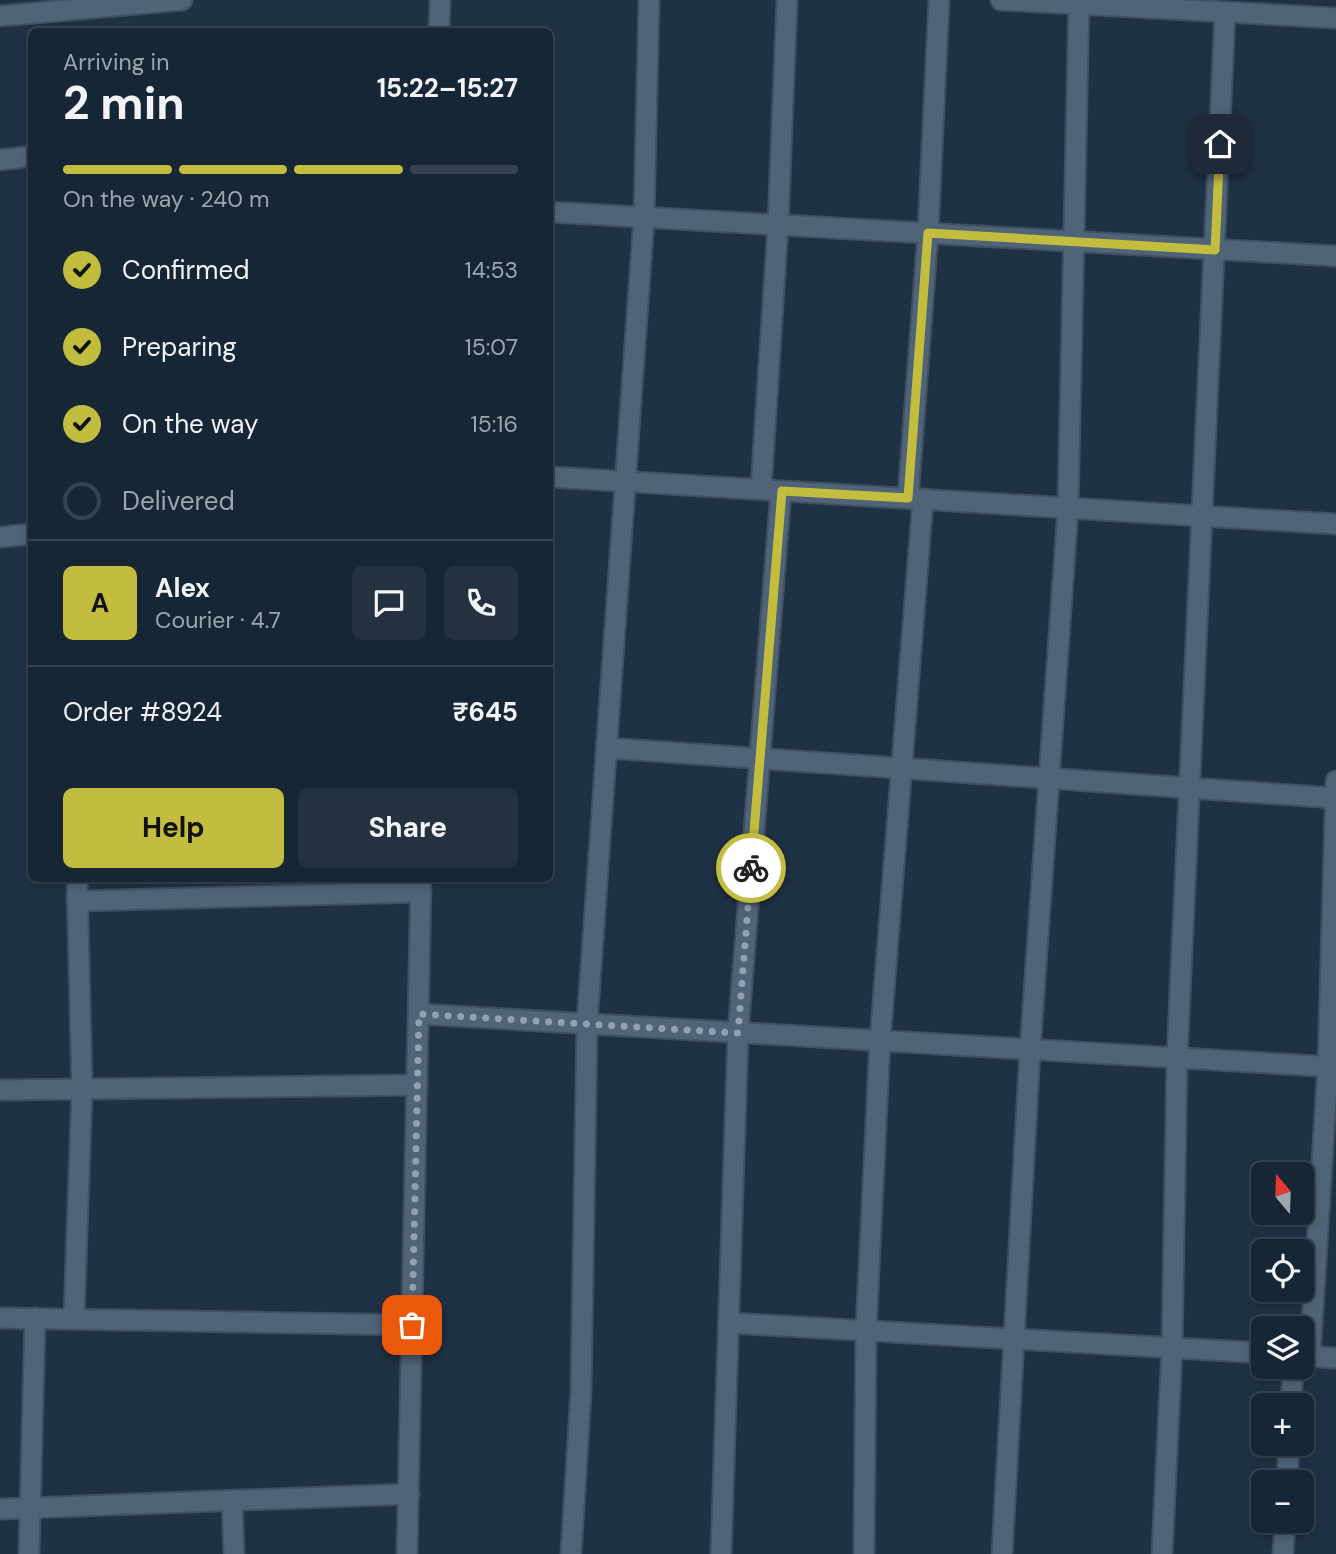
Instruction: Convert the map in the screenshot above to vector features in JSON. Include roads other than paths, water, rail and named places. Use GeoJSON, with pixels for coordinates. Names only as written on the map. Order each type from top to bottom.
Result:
{"type":"FeatureCollection","features":[{"type":"Feature","properties":{"kind":"street"},"geometry":{"type":"LineString","coordinates":[[0,16],[182,0]]}},
{"type":"Feature","properties":{"kind":"street"},"geometry":{"type":"LineString","coordinates":[[439,28],[440,0]]}},
{"type":"Feature","properties":{"kind":"street"},"geometry":{"type":"LineString","coordinates":[[571,1554],[581,1391],[587,1024],[644,217],[649,0]]}},
{"type":"Feature","properties":{"kind":"street"},"geometry":{"type":"LineString","coordinates":[[761,489],[778,225],[786,0]]}},
{"type":"Feature","properties":{"kind":"street"},"geometry":{"type":"LineString","coordinates":[[864,1554],[866,1330],[880,1041],[900,768],[915,499],[939,0]]}},
{"type":"Feature","properties":{"kind":"street"},"geometry":{"type":"LineString","coordinates":[[1002,0],[1336,18]]}},
{"type":"Feature","properties":{"kind":"street"},"geometry":{"type":"LineString","coordinates":[[1002,1554],[1030,1050],[1068,508],[1079,3]]}},
{"type":"Feature","properties":{"kind":"street"},"geometry":{"type":"LineString","coordinates":[[1162,1554],[1172,1348],[1177,1058],[1225,13]]}},
{"type":"Feature","properties":{"kind":"street"},"geometry":{"type":"LineString","coordinates":[[0,160],[28,156]]}},
{"type":"Feature","properties":{"kind":"street"},"geometry":{"type":"LineString","coordinates":[[553,212],[1336,256]]}},
{"type":"Feature","properties":{"kind":"street"},"geometry":{"type":"LineString","coordinates":[[553,477],[1336,524]]}},
{"type":"Feature","properties":{"kind":"street"},"geometry":{"type":"LineString","coordinates":[[721,1554],[738,1033],[782,491]]}},
{"type":"Feature","properties":{"kind":"street"},"geometry":{"type":"LineString","coordinates":[[0,537],[28,534]]}},
{"type":"Feature","properties":{"kind":"street"},"geometry":{"type":"LineString","coordinates":[[607,748],[1336,798]]}},
{"type":"Feature","properties":{"kind":"street"},"geometry":{"type":"LineString","coordinates":[[1306,1316],[1332,1067],[1336,781]]}},
{"type":"Feature","properties":{"kind":"street"},"geometry":{"type":"LineString","coordinates":[[74,1319],[82,1089],[77,882]]}},
{"type":"Feature","properties":{"kind":"street"},"geometry":{"type":"LineString","coordinates":[[78,901],[209,888],[421,885],[407,1554]]}},
{"type":"Feature","properties":{"kind":"street"},"geometry":{"type":"LineString","coordinates":[[419,1014],[1332,1067]]}},
{"type":"Feature","properties":{"kind":"street"},"geometry":{"type":"LineString","coordinates":[[0,1090],[417,1085]]}},
{"type":"Feature","properties":{"kind":"street"},"geometry":{"type":"LineString","coordinates":[[0,1318],[412,1325]]}},
{"type":"Feature","properties":{"kind":"street"},"geometry":{"type":"LineString","coordinates":[[29,1554],[35,1318]]}},
{"type":"Feature","properties":{"kind":"street"},"geometry":{"type":"LineString","coordinates":[[729,1323],[1251,1352]]}},
{"type":"Feature","properties":{"kind":"street"},"geometry":{"type":"LineString","coordinates":[[1314,1359],[1336,1358]]}},
{"type":"Feature","properties":{"kind":"street"},"geometry":{"type":"LineString","coordinates":[[0,1509],[409,1494]]}},
{"type":"Feature","properties":{"kind":"street"},"geometry":{"type":"LineString","coordinates":[[232,1501],[234,1554]]}},
{"type":"Feature","properties":{"kind":"street"},"geometry":{"type":"LineString","coordinates":[[1283,1554],[1284,1533]]}}]}
